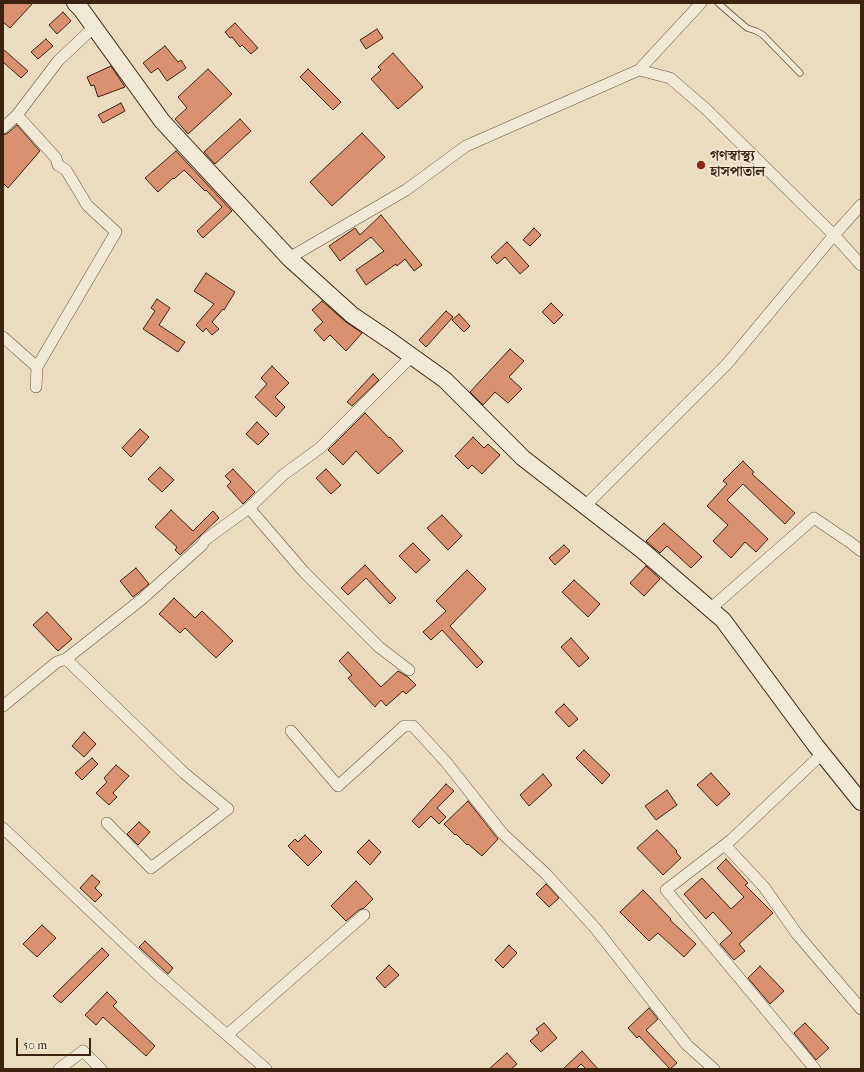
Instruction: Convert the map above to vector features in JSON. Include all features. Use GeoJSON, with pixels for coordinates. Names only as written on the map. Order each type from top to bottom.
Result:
{"type":"FeatureCollection","features":[{"type":"Feature","properties":{"kind":"street"},"geometry":{"type":"LineString","coordinates":[[75,3],[81,9],[162,121],[289,258],[352,315],[445,380],[523,458],[643,551],[723,620],[822,754],[861,802]]}},
{"type":"Feature","properties":{"kind":"street"},"geometry":{"type":"LineString","coordinates":[[289,258],[406,190],[466,146],[639,70],[701,3]]}},
{"type":"Feature","properties":{"kind":"street"},"geometry":{"type":"LineString","coordinates":[[3,128],[17,114],[58,61],[94,27]]}},
{"type":"Feature","properties":{"kind":"street"},"geometry":{"type":"LineString","coordinates":[[639,70],[670,78],[706,109],[834,235],[861,265]]}},
{"type":"Feature","properties":{"kind":"street"},"geometry":{"type":"LineString","coordinates":[[17,114],[56,158],[58,165],[66,170],[87,205],[116,232],[37,367],[36,387]]}},
{"type":"Feature","properties":{"kind":"street"},"geometry":{"type":"LineString","coordinates":[[585,506],[727,364],[834,235],[861,205]]}},
{"type":"Feature","properties":{"kind":"street"},"geometry":{"type":"LineString","coordinates":[[3,337],[37,367]]}},
{"type":"Feature","properties":{"kind":"street"},"geometry":{"type":"LineString","coordinates":[[3,706],[57,662],[66,659],[142,599],[202,545],[205,540],[249,508],[283,475],[320,448],[412,356]]}},
{"type":"Feature","properties":{"kind":"street"},"geometry":{"type":"LineString","coordinates":[[249,508],[304,572],[379,647],[409,670]]}},
{"type":"Feature","properties":{"kind":"street"},"geometry":{"type":"LineString","coordinates":[[710,609],[814,518],[861,551]]}},
{"type":"Feature","properties":{"kind":"street"},"geometry":{"type":"LineString","coordinates":[[66,659],[184,773],[228,808],[151,868],[107,823]]}},
{"type":"Feature","properties":{"kind":"street"},"geometry":{"type":"LineString","coordinates":[[290,731],[338,786],[404,726],[413,726],[446,762],[503,834],[546,874],[596,929],[687,1045],[714,1069]]}},
{"type":"Feature","properties":{"kind":"street"},"geometry":{"type":"LineString","coordinates":[[816,1069],[666,890],[725,845],[822,754]]}},
{"type":"Feature","properties":{"kind":"street"},"geometry":{"type":"LineString","coordinates":[[3,828],[156,973],[266,1069]]}},
{"type":"Feature","properties":{"kind":"street"},"geometry":{"type":"LineString","coordinates":[[725,845],[764,887],[797,934],[861,1009]]}},
{"type":"Feature","properties":{"kind":"street"},"geometry":{"type":"LineString","coordinates":[[227,1035],[364,915]]}},
{"type":"Feature","properties":{"kind":"street"},"geometry":{"type":"LineString","coordinates":[[59,1069],[83,1051],[101,1069]]}},
{"type":"Feature","properties":{"kind":"lane"},"geometry":{"type":"LineString","coordinates":[[718,3],[747,28],[763,35],[800,73]]}},
{"type":"Feature","properties":{"kind":"building"},"geometry":{"type":"Polygon","coordinates":[[[3,3],[33,3],[10,28],[3,22],[3,3]]]}},
{"type":"Feature","properties":{"kind":"building"},"geometry":{"type":"Polygon","coordinates":[[[63,12],[71,21],[57,34],[49,25],[63,12]]]}},
{"type":"Feature","properties":{"kind":"building"},"geometry":{"type":"Polygon","coordinates":[[[235,23],[258,48],[251,54],[242,45],[240,47],[232,37],[230,38],[225,32],[235,23]]]}},
{"type":"Feature","properties":{"kind":"building"},"geometry":{"type":"Polygon","coordinates":[[[377,29],[383,38],[366,49],[360,40],[377,29]]]}},
{"type":"Feature","properties":{"kind":"building"},"geometry":{"type":"Polygon","coordinates":[[[46,39],[53,46],[38,59],[31,52],[46,39]]]}},
{"type":"Feature","properties":{"kind":"building"},"geometry":{"type":"Polygon","coordinates":[[[165,46],[178,62],[181,60],[186,68],[167,81],[158,68],[151,73],[143,63],[165,46]]]}},
{"type":"Feature","properties":{"kind":"building"},"geometry":{"type":"Polygon","coordinates":[[[3,49],[28,71],[21,78],[3,62],[3,49]]]}},
{"type":"Feature","properties":{"kind":"building"},"geometry":{"type":"Polygon","coordinates":[[[393,53],[423,87],[398,109],[371,79],[381,70],[378,67],[393,53]]]}},
{"type":"Feature","properties":{"kind":"building"},"geometry":{"type":"Polygon","coordinates":[[[111,66],[125,87],[98,97],[94,85],[91,86],[87,77],[111,66]]]}},
{"type":"Feature","properties":{"kind":"building"},"geometry":{"type":"Polygon","coordinates":[[[208,69],[232,94],[188,134],[175,119],[187,108],[178,97],[208,69]]]}},
{"type":"Feature","properties":{"kind":"building"},"geometry":{"type":"Polygon","coordinates":[[[308,69],[341,102],[333,110],[300,77],[308,69]]]}},
{"type":"Feature","properties":{"kind":"building"},"geometry":{"type":"Polygon","coordinates":[[[121,103],[125,111],[103,123],[98,115],[121,103]]]}},
{"type":"Feature","properties":{"kind":"building"},"geometry":{"type":"Polygon","coordinates":[[[240,119],[251,131],[215,164],[204,152],[240,119]]]}},
{"type":"Feature","properties":{"kind":"building"},"geometry":{"type":"Polygon","coordinates":[[[17,125],[40,151],[8,188],[3,183],[3,135],[8,133],[17,125]]]}},
{"type":"Feature","properties":{"kind":"building"},"geometry":{"type":"Polygon","coordinates":[[[362,133],[385,157],[332,206],[310,182],[362,133]]]}},
{"type":"Feature","properties":{"kind":"building"},"geometry":{"type":"Polygon","coordinates":[[[176,151],[232,211],[203,238],[197,231],[222,207],[206,190],[205,191],[184,170],[158,192],[145,178],[176,151]]]}},
{"type":"Feature","properties":{"kind":"building"},"geometry":{"type":"Polygon","coordinates":[[[381,215],[422,265],[414,271],[405,259],[397,266],[396,264],[366,285],[356,270],[384,251],[371,237],[340,261],[329,246],[355,228],[360,235],[381,215]]]}},
{"type":"Feature","properties":{"kind":"building"},"geometry":{"type":"Polygon","coordinates":[[[534,228],[541,235],[530,246],[523,240],[534,228]]]}},
{"type":"Feature","properties":{"kind":"building"},"geometry":{"type":"Polygon","coordinates":[[[507,242],[529,266],[520,274],[505,257],[497,264],[491,257],[507,242]]]}},
{"type":"Feature","properties":{"kind":"building"},"geometry":{"type":"Polygon","coordinates":[[[206,273],[235,292],[224,310],[223,309],[212,322],[219,329],[212,335],[206,328],[203,332],[196,325],[214,304],[194,291],[206,273]]]}},
{"type":"Feature","properties":{"kind":"building"},"geometry":{"type":"Polygon","coordinates":[[[157,299],[170,308],[159,325],[185,342],[178,352],[143,329],[155,311],[151,308],[157,299]]]}},
{"type":"Feature","properties":{"kind":"building"},"geometry":{"type":"Polygon","coordinates":[[[322,301],[346,322],[362,333],[346,351],[330,335],[324,341],[314,330],[323,322],[312,310],[322,301]]]}},
{"type":"Feature","properties":{"kind":"building"},"geometry":{"type":"Polygon","coordinates":[[[551,303],[563,315],[554,324],[542,312],[551,303]]]}},
{"type":"Feature","properties":{"kind":"building"},"geometry":{"type":"Polygon","coordinates":[[[446,311],[453,317],[426,347],[419,340],[446,311]]]}},
{"type":"Feature","properties":{"kind":"building"},"geometry":{"type":"Polygon","coordinates":[[[459,314],[470,326],[464,332],[452,320],[459,314]]]}},
{"type":"Feature","properties":{"kind":"building"},"geometry":{"type":"Polygon","coordinates":[[[510,349],[524,361],[509,377],[522,389],[508,403],[495,392],[483,405],[470,392],[510,349]]]}},
{"type":"Feature","properties":{"kind":"building"},"geometry":{"type":"Polygon","coordinates":[[[272,366],[289,383],[275,397],[285,407],[276,417],[255,397],[267,384],[261,378],[272,366]]]}},
{"type":"Feature","properties":{"kind":"building"},"geometry":{"type":"Polygon","coordinates":[[[373,374],[379,380],[352,406],[347,402],[373,374]]]}},
{"type":"Feature","properties":{"kind":"building"},"geometry":{"type":"Polygon","coordinates":[[[365,413],[403,451],[378,474],[356,451],[343,465],[328,450],[365,413]]]}},
{"type":"Feature","properties":{"kind":"building"},"geometry":{"type":"Polygon","coordinates":[[[257,422],[269,434],[258,445],[246,434],[257,422]]]}},
{"type":"Feature","properties":{"kind":"building"},"geometry":{"type":"Polygon","coordinates":[[[140,429],[149,437],[131,457],[122,448],[140,429]]]}},
{"type":"Feature","properties":{"kind":"building"},"geometry":{"type":"Polygon","coordinates":[[[473,437],[484,448],[488,444],[500,455],[482,474],[472,465],[468,469],[455,456],[473,437]]]}},
{"type":"Feature","properties":{"kind":"building"},"geometry":{"type":"Polygon","coordinates":[[[743,461],[754,472],[752,474],[795,513],[785,524],[743,484],[727,500],[768,539],[756,552],[745,542],[731,558],[713,541],[728,525],[707,506],[727,484],[723,481],[743,461]]]}},
{"type":"Feature","properties":{"kind":"building"},"geometry":{"type":"Polygon","coordinates":[[[160,467],[174,480],[162,492],[148,479],[160,467]]]}},
{"type":"Feature","properties":{"kind":"building"},"geometry":{"type":"Polygon","coordinates":[[[233,469],[255,492],[243,504],[227,486],[231,482],[225,476],[233,469]]]}},
{"type":"Feature","properties":{"kind":"building"},"geometry":{"type":"Polygon","coordinates":[[[326,469],[341,485],[331,494],[316,478],[326,469]]]}},
{"type":"Feature","properties":{"kind":"building"},"geometry":{"type":"Polygon","coordinates":[[[171,510],[193,531],[213,511],[219,518],[180,555],[175,550],[177,547],[155,527],[171,510]]]}},
{"type":"Feature","properties":{"kind":"building"},"geometry":{"type":"Polygon","coordinates":[[[442,515],[462,536],[448,550],[427,528],[442,515]]]}},
{"type":"Feature","properties":{"kind":"building"},"geometry":{"type":"Polygon","coordinates":[[[664,523],[702,557],[691,568],[667,546],[660,553],[646,541],[664,523]]]}},
{"type":"Feature","properties":{"kind":"building"},"geometry":{"type":"Polygon","coordinates":[[[413,543],[430,560],[416,573],[399,556],[413,543]]]}},
{"type":"Feature","properties":{"kind":"building"},"geometry":{"type":"Polygon","coordinates":[[[564,545],[570,551],[555,565],[549,558],[564,545]]]}},
{"type":"Feature","properties":{"kind":"building"},"geometry":{"type":"Polygon","coordinates":[[[365,565],[396,598],[390,604],[366,578],[348,595],[341,588],[365,565]]]}},
{"type":"Feature","properties":{"kind":"building"},"geometry":{"type":"Polygon","coordinates":[[[646,566],[660,579],[644,596],[630,583],[646,566]]]}},
{"type":"Feature","properties":{"kind":"building"},"geometry":{"type":"Polygon","coordinates":[[[136,568],[149,584],[133,597],[120,581],[136,568]]]}},
{"type":"Feature","properties":{"kind":"building"},"geometry":{"type":"Polygon","coordinates":[[[467,570],[486,589],[450,626],[483,662],[477,668],[442,630],[431,640],[423,632],[446,611],[436,601],[467,570]]]}},
{"type":"Feature","properties":{"kind":"building"},"geometry":{"type":"Polygon","coordinates":[[[574,580],[600,604],[588,617],[562,592],[574,580]]]}},
{"type":"Feature","properties":{"kind":"building"},"geometry":{"type":"Polygon","coordinates":[[[174,598],[195,618],[202,611],[233,641],[216,658],[185,628],[180,633],[159,614],[174,598]]]}},
{"type":"Feature","properties":{"kind":"building"},"geometry":{"type":"Polygon","coordinates":[[[47,612],[72,639],[58,651],[33,625],[47,612]]]}},
{"type":"Feature","properties":{"kind":"building"},"geometry":{"type":"Polygon","coordinates":[[[571,638],[589,658],[579,667],[561,647],[571,638]]]}},
{"type":"Feature","properties":{"kind":"building"},"geometry":{"type":"Polygon","coordinates":[[[348,652],[381,687],[398,671],[408,677],[416,685],[406,694],[403,691],[386,706],[381,700],[375,707],[348,678],[352,675],[339,661],[348,652]]]}},
{"type":"Feature","properties":{"kind":"building"},"geometry":{"type":"Polygon","coordinates":[[[564,704],[578,719],[569,727],[555,712],[564,704]]]}},
{"type":"Feature","properties":{"kind":"building"},"geometry":{"type":"Polygon","coordinates":[[[84,732],[96,744],[84,757],[72,746],[84,732]]]}},
{"type":"Feature","properties":{"kind":"building"},"geometry":{"type":"Polygon","coordinates":[[[584,750],[610,775],[602,784],[576,758],[584,750]]]}},
{"type":"Feature","properties":{"kind":"building"},"geometry":{"type":"Polygon","coordinates":[[[92,758],[98,764],[82,780],[75,773],[92,758]]]}},
{"type":"Feature","properties":{"kind":"building"},"geometry":{"type":"Polygon","coordinates":[[[116,765],[129,776],[113,793],[117,797],[109,805],[96,793],[107,782],[104,778],[116,765]]]}},
{"type":"Feature","properties":{"kind":"building"},"geometry":{"type":"Polygon","coordinates":[[[711,773],[730,794],[717,806],[697,785],[711,773]]]}},
{"type":"Feature","properties":{"kind":"building"},"geometry":{"type":"Polygon","coordinates":[[[543,774],[552,785],[529,806],[520,795],[543,774]]]}},
{"type":"Feature","properties":{"kind":"building"},"geometry":{"type":"Polygon","coordinates":[[[446,784],[454,791],[437,808],[446,817],[439,824],[431,816],[419,828],[412,821],[446,784]]]}},
{"type":"Feature","properties":{"kind":"building"},"geometry":{"type":"Polygon","coordinates":[[[667,790],[677,805],[656,820],[645,806],[667,790]]]}},
{"type":"Feature","properties":{"kind":"building"},"geometry":{"type":"Polygon","coordinates":[[[468,801],[498,839],[482,856],[468,844],[467,845],[456,834],[455,835],[444,824],[468,801]]]}},
{"type":"Feature","properties":{"kind":"building"},"geometry":{"type":"Polygon","coordinates":[[[139,822],[150,832],[138,845],[127,834],[139,822]]]}},
{"type":"Feature","properties":{"kind":"building"},"geometry":{"type":"Polygon","coordinates":[[[657,830],[677,851],[676,852],[681,858],[663,875],[637,848],[657,830]]]}},
{"type":"Feature","properties":{"kind":"building"},"geometry":{"type":"Polygon","coordinates":[[[305,835],[322,852],[308,866],[288,846],[295,839],[298,842],[305,835]]]}},
{"type":"Feature","properties":{"kind":"building"},"geometry":{"type":"Polygon","coordinates":[[[369,840],[381,852],[370,865],[357,852],[369,840]]]}},
{"type":"Feature","properties":{"kind":"building"},"geometry":{"type":"Polygon","coordinates":[[[726,859],[748,883],[745,885],[773,913],[739,944],[745,951],[734,960],[720,944],[732,933],[713,912],[706,919],[684,894],[702,878],[731,909],[744,897],[717,868],[726,859]]]}},
{"type":"Feature","properties":{"kind":"building"},"geometry":{"type":"Polygon","coordinates":[[[92,875],[100,882],[95,888],[102,895],[95,902],[80,888],[92,875]]]}},
{"type":"Feature","properties":{"kind":"building"},"geometry":{"type":"Polygon","coordinates":[[[356,881],[373,899],[364,908],[359,910],[346,921],[331,906],[356,881]]]}},
{"type":"Feature","properties":{"kind":"building"},"geometry":{"type":"Polygon","coordinates":[[[546,884],[559,898],[549,907],[536,894],[546,884]]]}},
{"type":"Feature","properties":{"kind":"building"},"geometry":{"type":"Polygon","coordinates":[[[643,890],[671,919],[670,920],[696,944],[684,957],[658,933],[649,941],[620,912],[643,890]]]}},
{"type":"Feature","properties":{"kind":"building"},"geometry":{"type":"Polygon","coordinates":[[[42,925],[56,938],[37,957],[23,944],[42,925]]]}},
{"type":"Feature","properties":{"kind":"building"},"geometry":{"type":"Polygon","coordinates":[[[145,941],[173,968],[168,974],[139,947],[145,941]]]}},
{"type":"Feature","properties":{"kind":"building"},"geometry":{"type":"Polygon","coordinates":[[[509,945],[517,953],[503,968],[495,960],[509,945]]]}},
{"type":"Feature","properties":{"kind":"building"},"geometry":{"type":"Polygon","coordinates":[[[102,948],[109,955],[61,1003],[53,996],[102,948]]]}},
{"type":"Feature","properties":{"kind":"building"},"geometry":{"type":"Polygon","coordinates":[[[389,965],[399,975],[385,988],[376,978],[389,965]]]}},
{"type":"Feature","properties":{"kind":"building"},"geometry":{"type":"Polygon","coordinates":[[[760,966],[784,991],[770,1004],[748,978],[760,966]]]}},
{"type":"Feature","properties":{"kind":"building"},"geometry":{"type":"Polygon","coordinates":[[[107,992],[117,1002],[113,1006],[155,1046],[146,1056],[103,1017],[96,1025],[85,1015],[107,992]]]}},
{"type":"Feature","properties":{"kind":"building"},"geometry":{"type":"Polygon","coordinates":[[[649,1008],[658,1019],[646,1030],[677,1063],[670,1069],[639,1036],[637,1038],[628,1028],[649,1008]]]}},
{"type":"Feature","properties":{"kind":"building"},"geometry":{"type":"Polygon","coordinates":[[[544,1023],[557,1038],[541,1052],[530,1041],[539,1033],[536,1029],[544,1023]]]}},
{"type":"Feature","properties":{"kind":"building"},"geometry":{"type":"Polygon","coordinates":[[[805,1023],[829,1048],[816,1060],[794,1033],[805,1023]]]}},
{"type":"Feature","properties":{"kind":"building"},"geometry":{"type":"Polygon","coordinates":[[[582,1051],[598,1069],[586,1069],[581,1064],[576,1069],[563,1069],[582,1051]]]}},
{"type":"Feature","properties":{"kind":"building"},"geometry":{"type":"Polygon","coordinates":[[[507,1053],[517,1064],[511,1069],[489,1069],[507,1053]]]}},
{"type":"Feature","properties":{"kind":"place","name":"গণস্বাস্থ্য হাসপাতাল"},"geometry":{"type":"Point","coordinates":[701,165]}}]}
